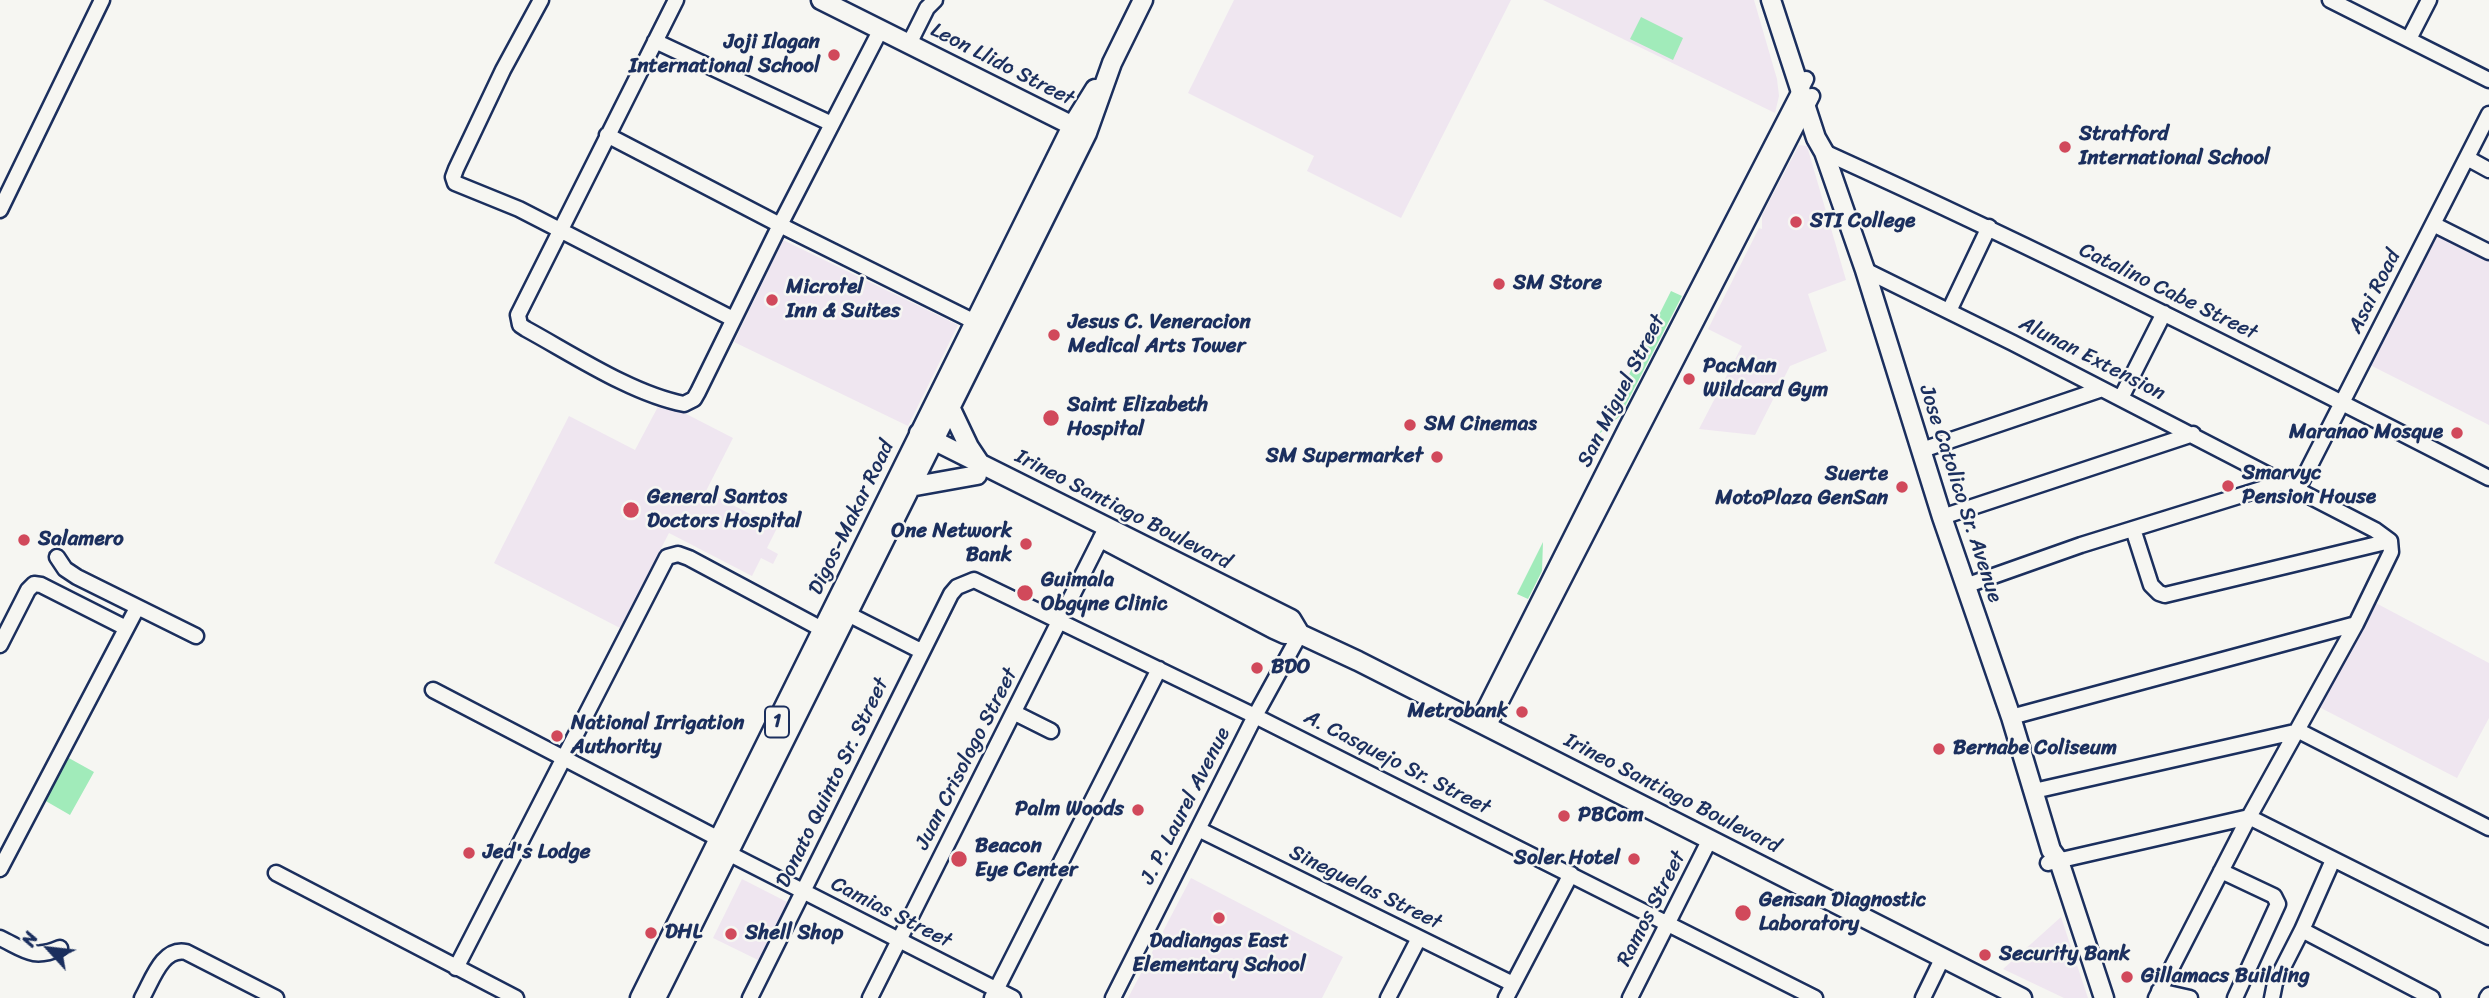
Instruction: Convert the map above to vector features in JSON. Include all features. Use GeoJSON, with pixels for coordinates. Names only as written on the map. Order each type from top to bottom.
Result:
{"type":"FeatureCollection","features":[{"type":"Feature","properties":{"kind":"main road","name":"Leon Llido Street"},"geometry":{"type":"LineString","coordinates":[[821,0],[1079,129]]}},
{"type":"Feature","properties":{"kind":"main road","name":"Digos-Makar Road"},"geometry":{"type":"LineString","coordinates":[[840,610],[910,487],[924,443],[950,407],[1079,129],[1143,0]]}},
{"type":"Feature","properties":{"kind":"main road","name":"Jose Catolico Sr. Avenue"},"geometry":{"type":"LineString","coordinates":[[1770,0],[1825,136],[1825,152],[1942,517],[2011,716],[2095,997]]}},
{"type":"Feature","properties":{"kind":"main road","name":"Jose Catolico Sr. Avenue"},"geometry":{"type":"LineString","coordinates":[[1781,0],[1806,93]]}},
{"type":"Feature","properties":{"kind":"main road","name":"Digos-Makar Road"},"geometry":{"type":"LineString","coordinates":[[640,998],[723,846],[924,443],[975,322],[1079,129]]}},
{"type":"Feature","properties":{"kind":"main road"},"geometry":{"type":"LineString","coordinates":[[910,487],[979,470],[950,407]]}},
{"type":"Feature","properties":{"kind":"main road","name":"Irineo Santiago Boulevard"},"geometry":{"type":"LineString","coordinates":[[924,443],[1104,533],[1291,619],[1300,634],[2022,998]]}},
{"type":"Feature","properties":{"kind":"main road","name":"Digos-Makar Road"},"geometry":{"type":"LineString","coordinates":[[656,998],[723,846]]}},
{"type":"Feature","properties":{"kind":"street"},"geometry":{"type":"LineString","coordinates":[[0,210],[102,0]]}},
{"type":"Feature","properties":{"kind":"street"},"geometry":{"type":"LineString","coordinates":[[541,0],[503,70],[453,177],[454,183],[519,209],[733,318]]}},
{"type":"Feature","properties":{"kind":"street"},"geometry":{"type":"LineString","coordinates":[[676,0],[521,305],[518,321],[526,329],[605,372],[661,397],[684,404],[698,392],[779,225],[881,29]]}},
{"type":"Feature","properties":{"kind":"street"},"geometry":{"type":"LineString","coordinates":[[909,44],[927,8],[935,0]]}},
{"type":"Feature","properties":{"kind":"street"},"geometry":{"type":"LineString","coordinates":[[2330,0],[2489,80]]}},
{"type":"Feature","properties":{"kind":"street"},"geometry":{"type":"LineString","coordinates":[[2409,39],[2429,0]]}},
{"type":"Feature","properties":{"kind":"street"},"geometry":{"type":"LineString","coordinates":[[655,41],[832,124]]}},
{"type":"Feature","properties":{"kind":"street","name":"San Miguel Street"},"geometry":{"type":"LineString","coordinates":[[1483,725],[1806,93]]}},
{"type":"Feature","properties":{"kind":"street","name":"Asai Road"},"geometry":{"type":"LineString","coordinates":[[2298,489],[2489,114]]}},
{"type":"Feature","properties":{"kind":"street"},"geometry":{"type":"LineString","coordinates":[[607,135],[779,225],[975,322]]}},
{"type":"Feature","properties":{"kind":"street","name":"Catalino Cabe Street"},"geometry":{"type":"LineString","coordinates":[[1825,152],[1989,227],[2489,478]]}},
{"type":"Feature","properties":{"kind":"street"},"geometry":{"type":"LineString","coordinates":[[2467,158],[2489,170]]}},
{"type":"Feature","properties":{"kind":"street"},"geometry":{"type":"LineString","coordinates":[[2433,224],[2489,252]]}},
{"type":"Feature","properties":{"kind":"street"},"geometry":{"type":"LineString","coordinates":[[1949,311],[1989,227]]}},
{"type":"Feature","properties":{"kind":"street","name":"Alunan Extension"},"geometry":{"type":"LineString","coordinates":[[1865,270],[2193,434],[2375,530],[2390,541]]}},
{"type":"Feature","properties":{"kind":"street"},"geometry":{"type":"LineString","coordinates":[[2121,398],[2164,313]]}},
{"type":"Feature","properties":{"kind":"street"},"geometry":{"type":"LineString","coordinates":[[1922,450],[2102,389]]}},
{"type":"Feature","properties":{"kind":"street"},"geometry":{"type":"LineString","coordinates":[[1942,517],[2193,434]]}},
{"type":"Feature","properties":{"kind":"street"},"geometry":{"type":"LineString","coordinates":[[1965,586],[2133,529],[2284,482]]}},
{"type":"Feature","properties":{"kind":"street"},"geometry":{"type":"LineString","coordinates":[[2133,529],[2151,585],[2165,595],[2390,541],[2391,552],[2356,624],[2249,817],[2158,994],[2190,998]]}},
{"type":"Feature","properties":{"kind":"street","name":"Juan Crisologo Street"},"geometry":{"type":"LineString","coordinates":[[870,998],[1104,533]]}},
{"type":"Feature","properties":{"kind":"street"},"geometry":{"type":"LineString","coordinates":[[456,968],[667,557],[678,554],[689,558],[829,633]]}},
{"type":"Feature","properties":{"kind":"street"},"geometry":{"type":"LineString","coordinates":[[57,557],[65,569],[77,577],[196,636]]}},
{"type":"Feature","properties":{"kind":"street","name":"A. Casquejo Sr. Street"},"geometry":{"type":"LineString","coordinates":[[957,587],[974,580],[981,582],[1255,716],[1815,998]]}},
{"type":"Feature","properties":{"kind":"street"},"geometry":{"type":"LineString","coordinates":[[0,645],[28,590],[34,584],[41,585],[126,628]]}},
{"type":"Feature","properties":{"kind":"street","name":"Donato Quinto Sr. Street"},"geometry":{"type":"LineString","coordinates":[[750,998],[921,652],[957,587]]}},
{"type":"Feature","properties":{"kind":"street"},"geometry":{"type":"LineString","coordinates":[[0,869],[137,608]]}},
{"type":"Feature","properties":{"kind":"street"},"geometry":{"type":"LineString","coordinates":[[840,610],[921,652]]}},
{"type":"Feature","properties":{"kind":"street"},"geometry":{"type":"LineString","coordinates":[[2011,716],[2356,624]]}},
{"type":"Feature","properties":{"kind":"street","name":"J. P. Laurel Avenue"},"geometry":{"type":"LineString","coordinates":[[1112,998],[1255,716],[1300,634]]}},
{"type":"Feature","properties":{"kind":"street"},"geometry":{"type":"LineString","coordinates":[[994,994],[1158,669]]}},
{"type":"Feature","properties":{"kind":"street","name":"Camias Street"},"geometry":{"type":"LineString","coordinates":[[433,690],[994,994],[1013,998]]}},
{"type":"Feature","properties":{"kind":"street"},"geometry":{"type":"LineString","coordinates":[[1015,713],[1051,731]]}},
{"type":"Feature","properties":{"kind":"street"},"geometry":{"type":"LineString","coordinates":[[2034,790],[2299,731],[2489,828]]}},
{"type":"Feature","properties":{"kind":"street"},"geometry":{"type":"LineString","coordinates":[[2052,858],[2249,817],[2489,937]]}},
{"type":"Feature","properties":{"kind":"street","name":"Sineguelas Street"},"geometry":{"type":"LineString","coordinates":[[1198,829],[1513,984]]}},
{"type":"Feature","properties":{"kind":"street","name":"Ramos Street"},"geometry":{"type":"LineString","coordinates":[[1630,998],[1710,839]]}},
{"type":"Feature","properties":{"kind":"street"},"geometry":{"type":"LineString","coordinates":[[2272,998],[2275,983],[2333,860]]}},
{"type":"Feature","properties":{"kind":"street"},"geometry":{"type":"LineString","coordinates":[[2221,871],[2274,896],[2278,904],[2235,998]]}},
{"type":"Feature","properties":{"kind":"street"},"geometry":{"type":"LineString","coordinates":[[276,873],[516,998]]}},
{"type":"Feature","properties":{"kind":"street"},"geometry":{"type":"LineString","coordinates":[[1506,998],[1571,874]]}},
{"type":"Feature","properties":{"kind":"street"},"geometry":{"type":"LineString","coordinates":[[2302,930],[2432,998]]}},
{"type":"Feature","properties":{"kind":"street"},"geometry":{"type":"LineString","coordinates":[[0,938],[36,955],[49,954],[60,948]]}},
{"type":"Feature","properties":{"kind":"street"},"geometry":{"type":"LineString","coordinates":[[1388,998],[1419,938]]}},
{"type":"Feature","properties":{"kind":"street"},"geometry":{"type":"LineString","coordinates":[[142,998],[162,962],[170,953],[179,950],[276,998]]}},
{"type":"Feature","properties":{"kind":"street"},"geometry":{"type":"LineString","coordinates":[[1923,998],[1943,957]]}},
{"type":"Feature","properties":{"kind":"shaded area"},"geometry":{"type":"Polygon","coordinates":[[[1234,0],[1511,0],[1401,218],[1307,171],[1314,156],[1188,93],[1234,0]]]}},
{"type":"Feature","properties":{"kind":"shaded area"},"geometry":{"type":"Polygon","coordinates":[[[1543,0],[1754,0],[1777,79],[1779,96],[1775,113],[1543,0]]]}},
{"type":"Feature","properties":{"kind":"shaded area"},"geometry":{"type":"Polygon","coordinates":[[[1799,145],[1807,146],[1846,280],[1808,294],[1827,351],[1790,366],[1755,435],[1699,429],[1742,346],[1708,329],[1759,228],[1762,229],[1762,215],[1799,145]]]}},
{"type":"Feature","properties":{"kind":"shaded area"},"geometry":{"type":"Polygon","coordinates":[[[2436,225],[2489,253],[2489,425],[2366,363],[2436,225]]]}},
{"type":"Feature","properties":{"kind":"shaded area"},"geometry":{"type":"Polygon","coordinates":[[[783,240],[958,325],[908,426],[734,342],[783,240]]]}},
{"type":"Feature","properties":{"kind":"shaded area","name":"General Santos Doctors Hospital"},"geometry":{"type":"Polygon","coordinates":[[[661,401],[733,438],[706,491],[777,528],[767,548],[778,554],[773,564],[761,558],[752,576],[669,533],[620,628],[494,563],[569,416],[635,450],[661,401]]]}},
{"type":"Feature","properties":{"kind":"shaded area"},"geometry":{"type":"Polygon","coordinates":[[[2372,601],[2489,663],[2489,718],[2457,778],[2317,706],[2372,601]]]}},
{"type":"Feature","properties":{"kind":"shaded area","name":"Dadiangas East Elementary School"},"geometry":{"type":"Polygon","coordinates":[[[1191,878],[1343,957],[1322,998],[1128,998],[1191,878]]]}},
{"type":"Feature","properties":{"kind":"shaded area"},"geometry":{"type":"Polygon","coordinates":[[[742,879],[789,903],[760,961],[713,938],[742,879]]]}},
{"type":"Feature","properties":{"kind":"shaded area"},"geometry":{"type":"Polygon","coordinates":[[[2061,917],[2088,998],[2064,998],[2003,969],[2061,917]]]}},
{"type":"Feature","properties":{"kind":"green space"},"geometry":{"type":"Polygon","coordinates":[[[1641,17],[1683,38],[1673,60],[1630,39],[1641,17]]]}},
{"type":"Feature","properties":{"kind":"green space"},"geometry":{"type":"Polygon","coordinates":[[[1671,291],[1682,296],[1620,416],[1599,434],[1671,291]]]}},
{"type":"Feature","properties":{"kind":"green space"},"geometry":{"type":"Polygon","coordinates":[[[1543,542],[1542,571],[1528,599],[1517,594],[1543,542]]]}},
{"type":"Feature","properties":{"kind":"green space"},"geometry":{"type":"Polygon","coordinates":[[[67,757],[94,772],[70,815],[44,800],[67,757]]]}},
{"type":"Feature","properties":{"kind":"place","name":"Joji Ilagan International School"},"geometry":{"type":"Point","coordinates":[834,55]}},
{"type":"Feature","properties":{"kind":"place","name":"Stratford International School"},"geometry":{"type":"Point","coordinates":[2065,147]}},
{"type":"Feature","properties":{"kind":"place","name":"STI College"},"geometry":{"type":"Point","coordinates":[1796,222]}},
{"type":"Feature","properties":{"kind":"place","name":"SM Store"},"geometry":{"type":"Point","coordinates":[1499,284]}},
{"type":"Feature","properties":{"kind":"place","name":"Microtel Inn & Suites"},"geometry":{"type":"Point","coordinates":[772,300]}},
{"type":"Feature","properties":{"kind":"place","name":"Jesus C. Veneracion Medical Arts Tower"},"geometry":{"type":"Point","coordinates":[1054,335]}},
{"type":"Feature","properties":{"kind":"place","name":"PacMan Wildcard Gym"},"geometry":{"type":"Point","coordinates":[1689,379]}},
{"type":"Feature","properties":{"kind":"place","name":"Saint Elizabeth Hospital"},"geometry":{"type":"Point","coordinates":[1051,418]}},
{"type":"Feature","properties":{"kind":"place","name":"SM Cinemas"},"geometry":{"type":"Point","coordinates":[1410,425]}},
{"type":"Feature","properties":{"kind":"place","name":"Maranao Mosque"},"geometry":{"type":"Point","coordinates":[2457,433]}},
{"type":"Feature","properties":{"kind":"place","name":"SM Supermarket"},"geometry":{"type":"Point","coordinates":[1437,457]}},
{"type":"Feature","properties":{"kind":"place","name":"Smarvyc Pension House"},"geometry":{"type":"Point","coordinates":[2228,486]}},
{"type":"Feature","properties":{"kind":"place","name":"Suerte MotoPlaza GenSan"},"geometry":{"type":"Point","coordinates":[1902,487]}},
{"type":"Feature","properties":{"kind":"place","name":"General Santos Doctors Hospital"},"geometry":{"type":"Point","coordinates":[631,510]}},
{"type":"Feature","properties":{"kind":"place","name":"Salamero"},"geometry":{"type":"Point","coordinates":[24,540]}},
{"type":"Feature","properties":{"kind":"place","name":"One Network Bank"},"geometry":{"type":"Point","coordinates":[1026,544]}},
{"type":"Feature","properties":{"kind":"place","name":"Guimala Obgyne Clinic"},"geometry":{"type":"Point","coordinates":[1025,593]}},
{"type":"Feature","properties":{"kind":"place","name":"BDO"},"geometry":{"type":"Point","coordinates":[1257,668]}},
{"type":"Feature","properties":{"kind":"place","name":"Metrobank"},"geometry":{"type":"Point","coordinates":[1522,712]}},
{"type":"Feature","properties":{"kind":"place","name":"National Irrigation Authority"},"geometry":{"type":"Point","coordinates":[557,736]}},
{"type":"Feature","properties":{"kind":"place","name":"Bernabe Coliseum"},"geometry":{"type":"Point","coordinates":[1939,749]}},
{"type":"Feature","properties":{"kind":"place","name":"Palm Woods"},"geometry":{"type":"Point","coordinates":[1138,810]}},
{"type":"Feature","properties":{"kind":"place","name":"PBCom"},"geometry":{"type":"Point","coordinates":[1564,816]}},
{"type":"Feature","properties":{"kind":"place","name":"Jed's Lodge"},"geometry":{"type":"Point","coordinates":[469,853]}},
{"type":"Feature","properties":{"kind":"place","name":"Beacon Eye Center"},"geometry":{"type":"Point","coordinates":[959,859]}},
{"type":"Feature","properties":{"kind":"place","name":"Soler Hotel"},"geometry":{"type":"Point","coordinates":[1634,859]}},
{"type":"Feature","properties":{"kind":"place","name":"Gensan Diagnostic Laboratory"},"geometry":{"type":"Point","coordinates":[1743,913]}},
{"type":"Feature","properties":{"kind":"place","name":"Dadiangas East Elementary School"},"geometry":{"type":"Point","coordinates":[1219,918]}},
{"type":"Feature","properties":{"kind":"place","name":"DHL"},"geometry":{"type":"Point","coordinates":[651,933]}},
{"type":"Feature","properties":{"kind":"place","name":"Shell Shop"},"geometry":{"type":"Point","coordinates":[731,934]}},
{"type":"Feature","properties":{"kind":"place","name":"Security Bank"},"geometry":{"type":"Point","coordinates":[1985,955]}},
{"type":"Feature","properties":{"kind":"place","name":"Gillamacs Building"},"geometry":{"type":"Point","coordinates":[2127,977]}}]}
